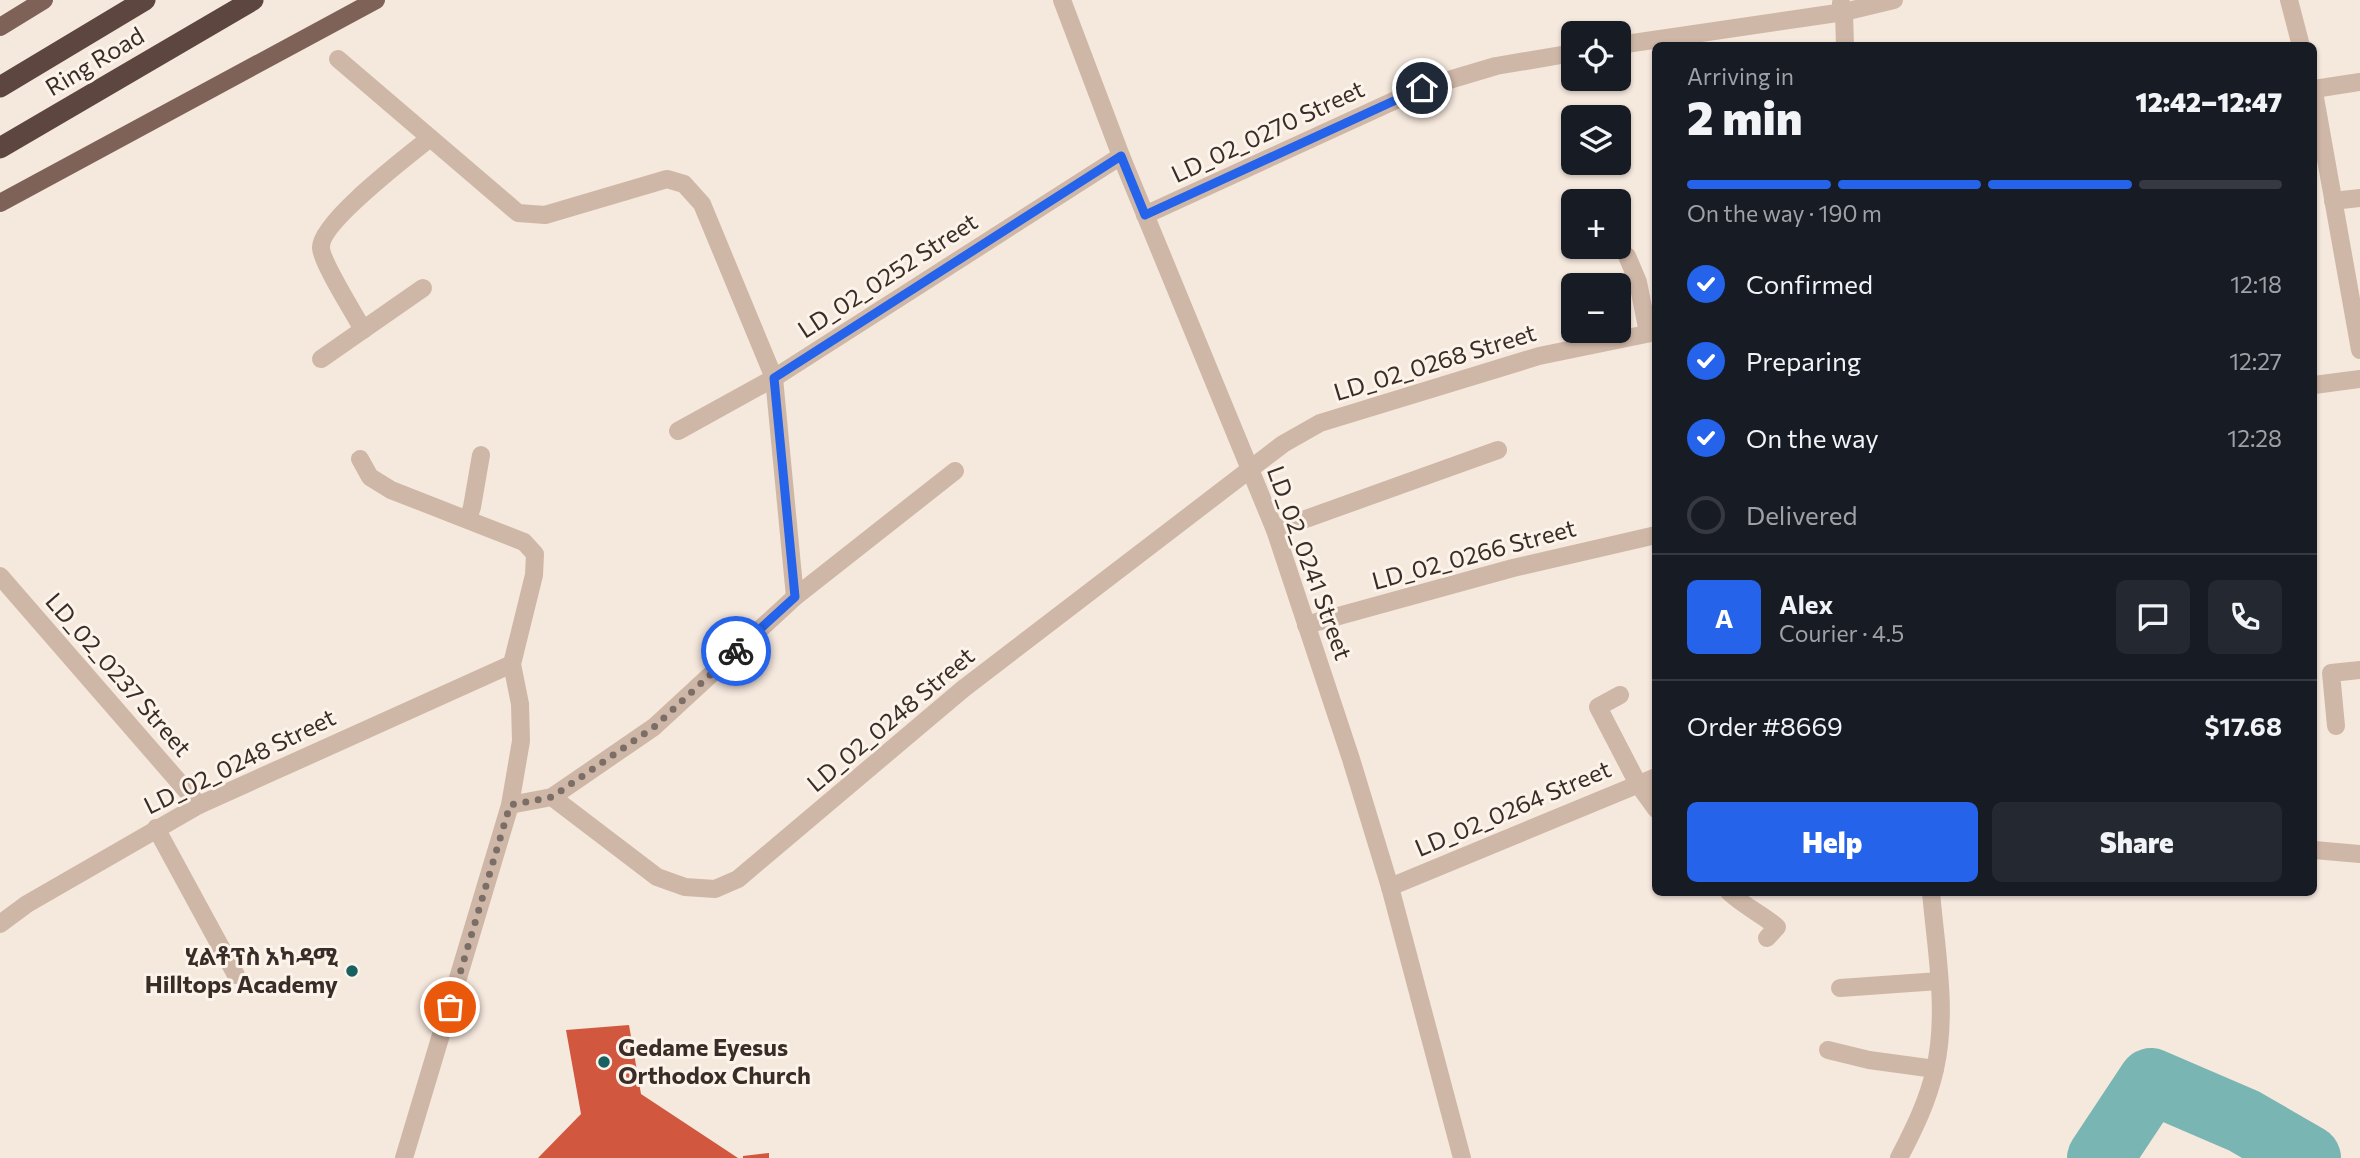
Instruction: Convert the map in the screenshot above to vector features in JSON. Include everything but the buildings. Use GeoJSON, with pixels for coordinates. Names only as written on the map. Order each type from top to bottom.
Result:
{"type":"FeatureCollection","features":[{"type":"Feature","properties":{"kind":"highway","name":"Ring Road"},"geometry":{"type":"LineString","coordinates":[[0,87],[145,0]]}},
{"type":"Feature","properties":{"kind":"highway","name":"Ring Road"},"geometry":{"type":"LineString","coordinates":[[0,148],[253,0]]}},
{"type":"Feature","properties":{"kind":"main road"},"geometry":{"type":"LineString","coordinates":[[0,27],[44,0]]}},
{"type":"Feature","properties":{"kind":"main road"},"geometry":{"type":"LineString","coordinates":[[0,203],[376,0]]}},
{"type":"Feature","properties":{"kind":"street","name":"LD_02_0241 Street"},"geometry":{"type":"LineString","coordinates":[[1062,0],[1121,156],[1275,530],[1390,887],[1462,1158]]}},
{"type":"Feature","properties":{"kind":"street"},"geometry":{"type":"LineString","coordinates":[[1631,43],[1842,6],[1895,0]]}},
{"type":"Feature","properties":{"kind":"street"},"geometry":{"type":"LineString","coordinates":[[2289,0],[2300,42]]}},
{"type":"Feature","properties":{"kind":"street"},"geometry":{"type":"LineString","coordinates":[[1842,6],[1845,42]]}},
{"type":"Feature","properties":{"kind":"street","name":"LD_02_0270 Street"},"geometry":{"type":"LineString","coordinates":[[1145,215],[1422,88],[1496,65],[1561,54]]}},
{"type":"Feature","properties":{"kind":"street"},"geometry":{"type":"LineString","coordinates":[[338,59],[518,213],[545,215],[667,180],[684,184],[702,204],[774,378],[795,597]]}},
{"type":"Feature","properties":{"kind":"street"},"geometry":{"type":"LineString","coordinates":[[2317,89],[2360,82]]}},
{"type":"Feature","properties":{"kind":"street"},"geometry":{"type":"LineString","coordinates":[[2317,131],[2320,172],[2333,201],[2360,350]]}},
{"type":"Feature","properties":{"kind":"street"},"geometry":{"type":"LineString","coordinates":[[363,330],[325,260],[320,246],[325,231],[343,211],[430,138]]}},
{"type":"Feature","properties":{"kind":"street","name":"LD_02_0252 Street"},"geometry":{"type":"LineString","coordinates":[[678,431],[774,378],[1121,156]]}},
{"type":"Feature","properties":{"kind":"street"},"geometry":{"type":"LineString","coordinates":[[2333,201],[2360,198]]}},
{"type":"Feature","properties":{"kind":"street","name":"LD_02_0268 Street"},"geometry":{"type":"LineString","coordinates":[[1250,470],[1283,444],[1320,423],[1539,356],[1652,333],[1629,259]]}},
{"type":"Feature","properties":{"kind":"street"},"geometry":{"type":"LineString","coordinates":[[321,359],[423,288]]}},
{"type":"Feature","properties":{"kind":"street"},"geometry":{"type":"LineString","coordinates":[[2317,385],[2360,379]]}},
{"type":"Feature","properties":{"kind":"street"},"geometry":{"type":"LineString","coordinates":[[1275,530],[1498,450]]}},
{"type":"Feature","properties":{"kind":"street"},"geometry":{"type":"LineString","coordinates":[[468,519],[481,455]]}},
{"type":"Feature","properties":{"kind":"street"},"geometry":{"type":"LineString","coordinates":[[360,459],[370,477],[391,490],[524,542],[535,554],[534,575],[512,664],[520,704],[521,741],[510,805],[404,1158]]}},
{"type":"Feature","properties":{"kind":"street","name":"LD_02_0248 Street"},"geometry":{"type":"LineString","coordinates":[[552,797],[657,877],[685,887],[715,889],[738,879],[963,689],[1250,470]]}},
{"type":"Feature","properties":{"kind":"street"},"geometry":{"type":"LineString","coordinates":[[510,805],[552,797],[654,727],[795,597],[955,471]]}},
{"type":"Feature","properties":{"kind":"street","name":"LD_02_0266 Street"},"geometry":{"type":"LineString","coordinates":[[1306,625],[1513,568],[1652,536]]}},
{"type":"Feature","properties":{"kind":"street","name":"LD_02_0237 Street"},"geometry":{"type":"LineString","coordinates":[[0,576],[199,805]]}},
{"type":"Feature","properties":{"kind":"street","name":"LD_02_0248 Street"},"geometry":{"type":"LineString","coordinates":[[0,924],[27,904],[199,805],[512,664]]}},
{"type":"Feature","properties":{"kind":"street"},"geometry":{"type":"LineString","coordinates":[[2336,726],[2331,673],[2360,670]]}},
{"type":"Feature","properties":{"kind":"street"},"geometry":{"type":"LineString","coordinates":[[1620,695],[1598,707],[1638,784],[1652,803]]}},
{"type":"Feature","properties":{"kind":"street","name":"LD_02_0264 Street"},"geometry":{"type":"LineString","coordinates":[[1390,887],[1652,779]]}},
{"type":"Feature","properties":{"kind":"street"},"geometry":{"type":"LineString","coordinates":[[156,828],[236,975]]}},
{"type":"Feature","properties":{"kind":"street"},"geometry":{"type":"LineString","coordinates":[[2317,850],[2360,854]]}},
{"type":"Feature","properties":{"kind":"street"},"geometry":{"type":"LineString","coordinates":[[1733,896],[1777,928],[1767,938]]}},
{"type":"Feature","properties":{"kind":"street"},"geometry":{"type":"LineString","coordinates":[[1899,1158],[1919,1120],[1935,1069],[1939,1036],[1939,981],[1931,896]]}},
{"type":"Feature","properties":{"kind":"street"},"geometry":{"type":"LineString","coordinates":[[1840,988],[1939,981]]}},
{"type":"Feature","properties":{"kind":"street"},"geometry":{"type":"LineString","coordinates":[[1828,1050],[1869,1060],[1935,1069]]}},
{"type":"Feature","properties":{"kind":"waterway"},"geometry":{"type":"LineString","coordinates":[[2100,1158],[2151,1081],[2244,1121],[2308,1158]]}},
{"type":"Feature","properties":{"kind":"way so far"},"geometry":{"type":"LineString","coordinates":[[450,1007],[510,805],[552,797],[654,727],[736,651]]}},
{"type":"Feature","properties":{"kind":"place","name":"ሂልቶፕስ አካዳሚ Hilltops Academy"},"geometry":{"type":"Point","coordinates":[352,971]}},
{"type":"Feature","properties":{"kind":"place","name":"Gedame Eyesus Orthodox Church"},"geometry":{"type":"Point","coordinates":[604,1062]}},
{"type":"Feature","properties":{"kind":"route"},"geometry":{"type":"LineString","coordinates":[[736,651],[795,597],[774,378],[1121,156],[1145,215],[1422,88]]}}]}
